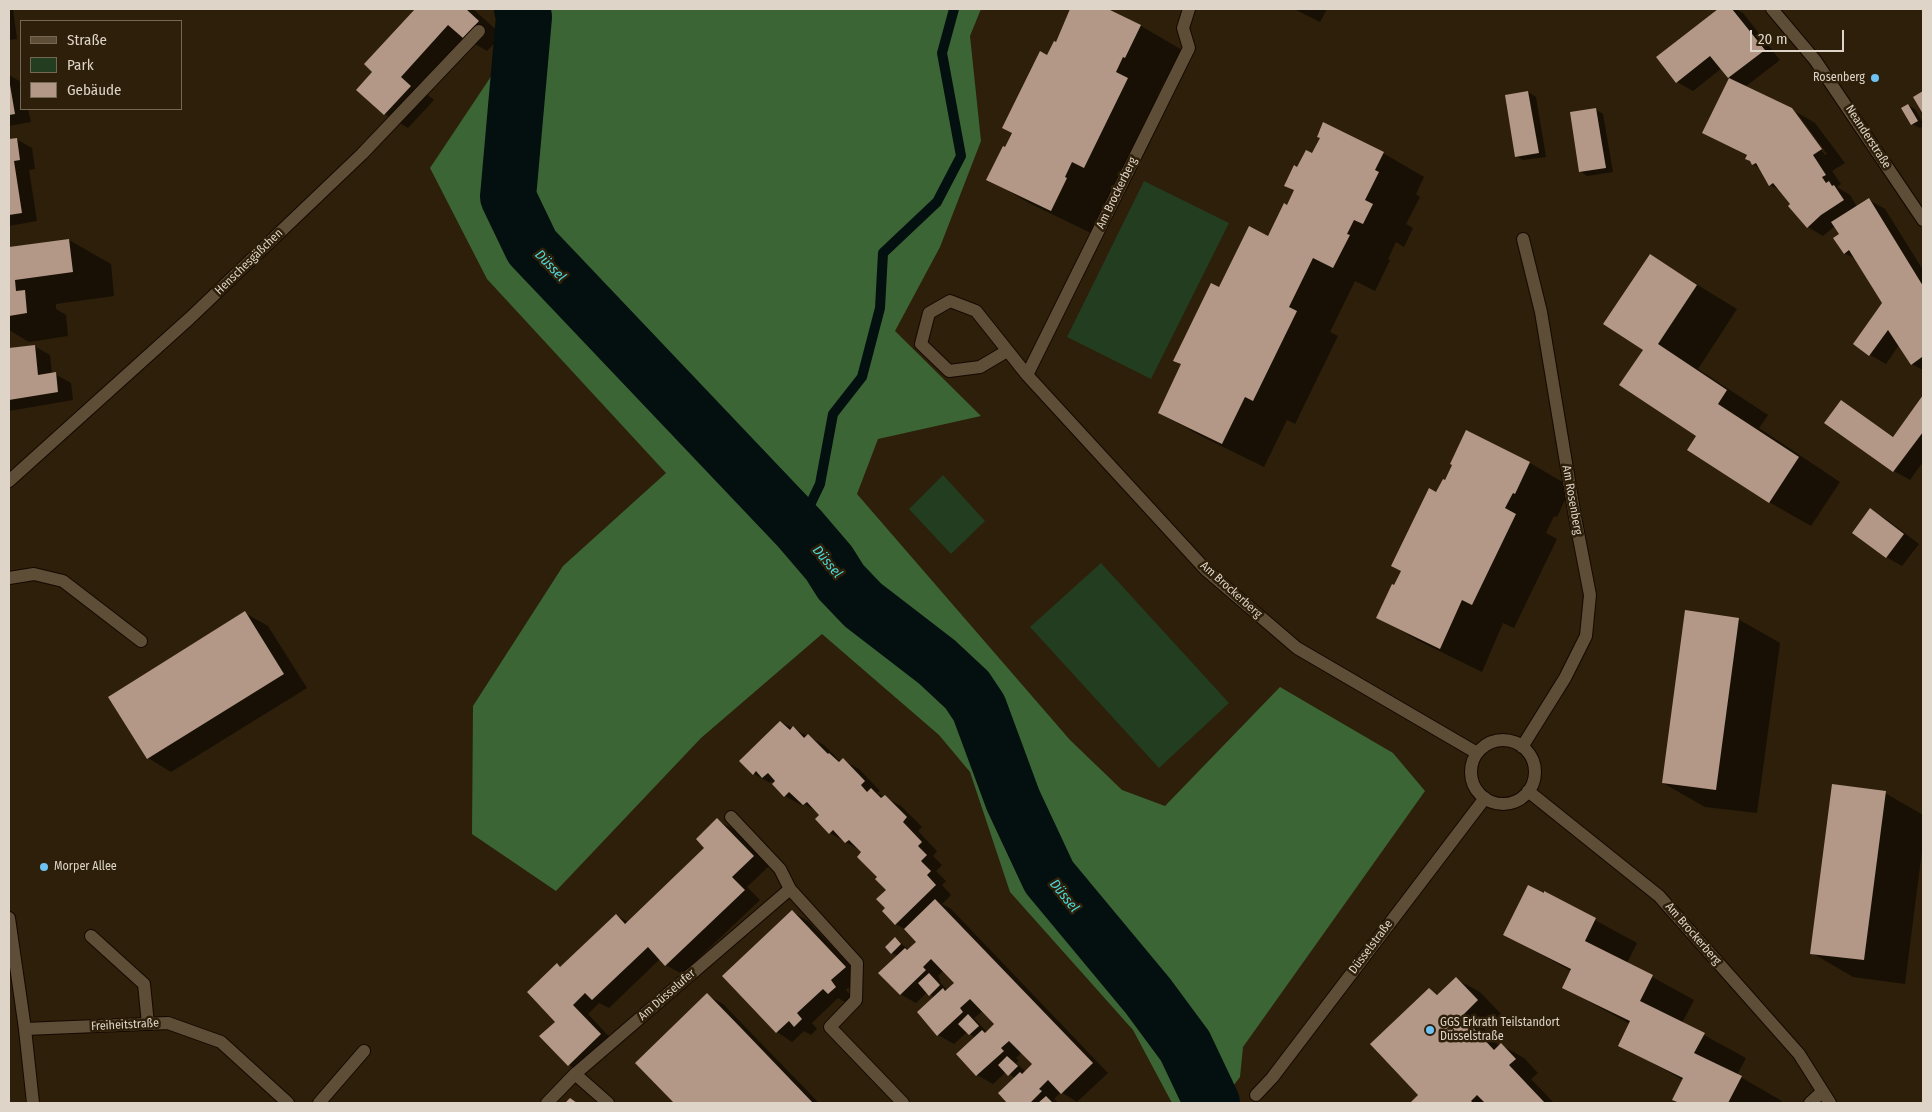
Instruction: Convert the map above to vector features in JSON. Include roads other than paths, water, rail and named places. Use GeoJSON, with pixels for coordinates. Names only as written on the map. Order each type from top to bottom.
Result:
{"type":"FeatureCollection","features":[{"type":"Feature","properties":{"kind":"street","name":"Am Brockerberg"},"geometry":{"type":"LineString","coordinates":[[1027,375],[1189,48],[1183,28],[1189,9]]}},
{"type":"Feature","properties":{"kind":"street","name":"Neanderstraße"},"geometry":{"type":"LineString","coordinates":[[1772,9],[1820,67],[1923,220]]}},
{"type":"Feature","properties":{"kind":"street","name":"Henschesgäßchen"},"geometry":{"type":"LineString","coordinates":[[9,481],[190,318],[340,174],[478,31]]}},
{"type":"Feature","properties":{"kind":"street","name":"Am Rosenberg"},"geometry":{"type":"LineString","coordinates":[[1522,747],[1565,678],[1586,636],[1590,595],[1541,312],[1523,240]]}},
{"type":"Feature","properties":{"kind":"street","name":"Am Brockerberg"},"geometry":{"type":"LineString","coordinates":[[1008,352],[980,367],[949,371],[921,344],[929,313],[950,301],[976,311],[1027,375],[1206,570],[1297,648],[1477,753]]}},
{"type":"Feature","properties":{"kind":"street"},"geometry":{"type":"LineString","coordinates":[[9,578],[34,574],[63,580],[141,641]]}},
{"type":"Feature","properties":{"kind":"street"},"geometry":{"type":"LineString","coordinates":[[1503,740],[1513,742],[1522,747],[1529,754],[1533,763],[1533,782],[1528,791],[1521,798],[1503,804],[1485,798],[1477,791],[1472,782],[1472,762],[1477,753],[1484,746],[1503,740]]}},
{"type":"Feature","properties":{"kind":"street","name":"Am Brockerberg"},"geometry":{"type":"LineString","coordinates":[[1528,791],[1659,896],[1800,1054],[1830,1103]]}},
{"type":"Feature","properties":{"kind":"street","name":"Düsselstraße"},"geometry":{"type":"LineString","coordinates":[[1256,1095],[1278,1070],[1485,798]]}},
{"type":"Feature","properties":{"kind":"street"},"geometry":{"type":"LineString","coordinates":[[730,817],[780,869],[790,889],[857,963],[856,1000],[830,1027],[904,1103]]}},
{"type":"Feature","properties":{"kind":"street","name":"Am Düsselufer"},"geometry":{"type":"LineString","coordinates":[[547,1103],[575,1074],[790,889]]}},
{"type":"Feature","properties":{"kind":"street"},"geometry":{"type":"LineString","coordinates":[[9,918],[33,1103]]}},
{"type":"Feature","properties":{"kind":"street"},"geometry":{"type":"LineString","coordinates":[[91,936],[144,984],[148,1024]]}},
{"type":"Feature","properties":{"kind":"street","name":"Freiheitstraße"},"geometry":{"type":"LineString","coordinates":[[25,1030],[168,1023],[221,1042],[288,1103]]}},
{"type":"Feature","properties":{"kind":"street"},"geometry":{"type":"LineString","coordinates":[[319,1103],[364,1051]]}},
{"type":"Feature","properties":{"kind":"street"},"geometry":{"type":"LineString","coordinates":[[575,1074],[608,1103]]}},
{"type":"Feature","properties":{"kind":"street"},"geometry":{"type":"LineString","coordinates":[[1810,1103],[1822,1092]]}},
{"type":"Feature","properties":{"kind":"waterway","name":"Düssel"},"geometry":{"type":"LineString","coordinates":[[522,9],[524,17],[508,197],[532,247],[799,528],[829,563],[841,582],[863,605],[937,662],[967,690],[979,708],[1013,800],[1049,877],[1148,996],[1185,1046],[1212,1103]]}},
{"type":"Feature","properties":{"kind":"waterway"},"geometry":{"type":"LineString","coordinates":[[799,528],[820,484],[833,414],[862,377],[880,308],[883,253],[937,202],[961,156],[942,53],[954,9]]}},
{"type":"Feature","properties":{"kind":"place","name":"Rosenberg"},"geometry":{"type":"Point","coordinates":[1875,78]}},
{"type":"Feature","properties":{"kind":"place","name":"Morper Allee"},"geometry":{"type":"Point","coordinates":[44,867]}},
{"type":"Feature","properties":{"kind":"place","name":"GGS Erkrath Teilstandort Düsselstraße"},"geometry":{"type":"Point","coordinates":[1430,1030]}}]}
